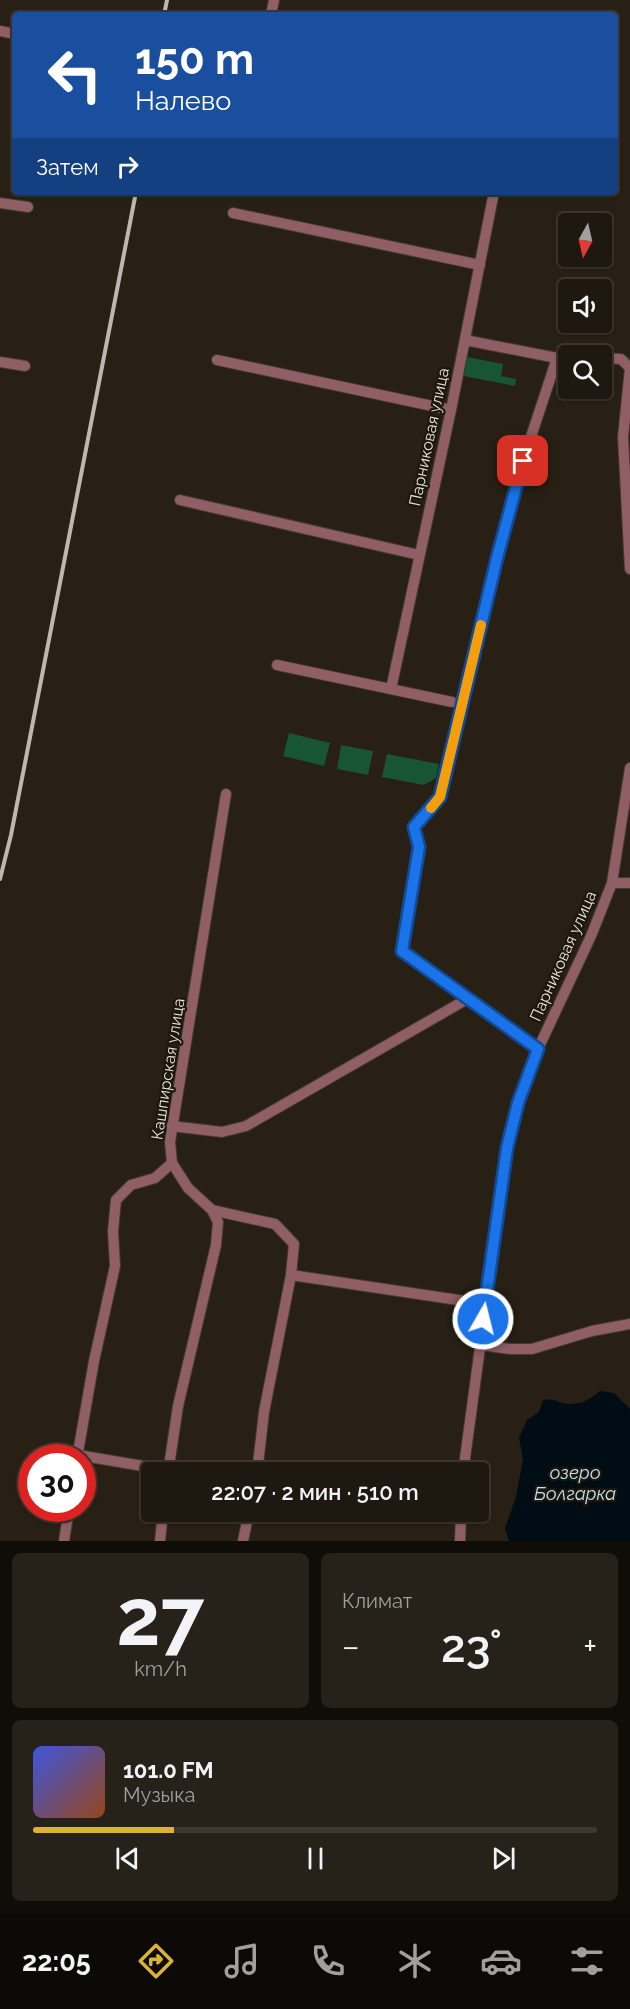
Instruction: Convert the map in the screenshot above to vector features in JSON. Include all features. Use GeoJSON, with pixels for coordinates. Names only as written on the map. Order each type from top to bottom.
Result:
{"type":"FeatureCollection","features":[{"type":"Feature","properties":{"kind":"street","name":"Парниковая улица"},"geometry":{"type":"LineString","coordinates":[[391,688],[451,410],[493,195]]}},
{"type":"Feature","properties":{"kind":"street"},"geometry":{"type":"LineString","coordinates":[[0,202],[28,207]]}},
{"type":"Feature","properties":{"kind":"street"},"geometry":{"type":"LineString","coordinates":[[233,213],[480,265]]}},
{"type":"Feature","properties":{"kind":"street"},"geometry":{"type":"LineString","coordinates":[[465,340],[558,357]]}},
{"type":"Feature","properties":{"kind":"street"},"geometry":{"type":"LineString","coordinates":[[612,359],[621,359],[630,368],[623,436],[630,569]]}},
{"type":"Feature","properties":{"kind":"street"},"geometry":{"type":"LineString","coordinates":[[217,360],[451,410]]}},
{"type":"Feature","properties":{"kind":"street"},"geometry":{"type":"LineString","coordinates":[[0,362],[25,366]]}},
{"type":"Feature","properties":{"kind":"street"},"geometry":{"type":"LineString","coordinates":[[538,1049],[402,951],[419,847],[414,827],[440,797],[502,537],[523,461],[558,371]]}},
{"type":"Feature","properties":{"kind":"street"},"geometry":{"type":"LineString","coordinates":[[180,500],[419,555]]}},
{"type":"Feature","properties":{"kind":"street"},"geometry":{"type":"LineString","coordinates":[[278,665],[452,702]]}},
{"type":"Feature","properties":{"kind":"street","name":"Парниковая улица"},"geometry":{"type":"LineString","coordinates":[[465,1462],[507,1148],[518,1103],[538,1049],[591,936],[612,883],[630,768]]}},
{"type":"Feature","properties":{"kind":"street","name":"Кашпирская улица"},"geometry":{"type":"LineString","coordinates":[[80,1444],[94,1360],[115,1266],[113,1231],[116,1200],[131,1185],[155,1178],[172,1163],[171,1126],[226,794]]}},
{"type":"Feature","properties":{"kind":"street"},"geometry":{"type":"LineString","coordinates":[[612,883],[630,883]]}},
{"type":"Feature","properties":{"kind":"street"},"geometry":{"type":"LineString","coordinates":[[171,1126],[222,1132],[246,1126],[469,998]]}},
{"type":"Feature","properties":{"kind":"street"},"geometry":{"type":"LineString","coordinates":[[170,1462],[178,1406],[216,1245],[218,1222],[212,1210],[188,1188],[172,1163]]}},
{"type":"Feature","properties":{"kind":"street"},"geometry":{"type":"LineString","coordinates":[[212,1210],[275,1224],[294,1244],[291,1275],[264,1412],[258,1462]]}},
{"type":"Feature","properties":{"kind":"street"},"geometry":{"type":"LineString","coordinates":[[291,1275],[465,1301],[483,1319]]}},
{"type":"Feature","properties":{"kind":"street"},"geometry":{"type":"LineString","coordinates":[[481,1345],[532,1349],[592,1331],[630,1324]]}},
{"type":"Feature","properties":{"kind":"street"},"geometry":{"type":"LineString","coordinates":[[96,1460],[141,1468]]}},
{"type":"Feature","properties":{"kind":"street"},"geometry":{"type":"LineString","coordinates":[[64,1541],[67,1522]]}},
{"type":"Feature","properties":{"kind":"street"},"geometry":{"type":"LineString","coordinates":[[160,1541],[162,1522]]}},
{"type":"Feature","properties":{"kind":"street"},"geometry":{"type":"LineString","coordinates":[[243,1541],[247,1522]]}},
{"type":"Feature","properties":{"kind":"street"},"geometry":{"type":"LineString","coordinates":[[460,1541],[461,1522]]}},
{"type":"Feature","properties":{"kind":"green space"},"geometry":{"type":"Polygon","coordinates":[[[467,357],[503,364],[501,376],[516,379],[515,386],[464,376],[467,357]]]}},
{"type":"Feature","properties":{"kind":"green space"},"geometry":{"type":"Polygon","coordinates":[[[289,733],[330,743],[324,766],[283,756],[289,733]]]}},
{"type":"Feature","properties":{"kind":"green space"},"geometry":{"type":"Polygon","coordinates":[[[341,745],[373,751],[368,775],[337,769],[341,745]]]}},
{"type":"Feature","properties":{"kind":"green space"},"geometry":{"type":"Polygon","coordinates":[[[387,754],[439,764],[436,778],[424,785],[382,777],[387,754]]]}},
{"type":"Feature","properties":{"kind":"water","name":"озеро Болгарка"},"geometry":{"type":"Polygon","coordinates":[[[600,1391],[614,1393],[630,1409],[630,1541],[509,1541],[505,1528],[516,1497],[523,1459],[519,1438],[527,1420],[539,1412],[543,1400],[577,1404],[600,1391]]]}},
{"type":"Feature","properties":{"kind":"railway"},"geometry":{"type":"LineString","coordinates":[[165,12],[167,0]]}},
{"type":"Feature","properties":{"kind":"railway"},"geometry":{"type":"LineString","coordinates":[[0,879],[11,835],[135,195]]}},
{"type":"Feature","properties":{"kind":"slow traffic"},"geometry":{"type":"LineString","coordinates":[[431,808],[440,797],[481,625]]}},
{"type":"Feature","properties":{"kind":"route"},"geometry":{"type":"LineString","coordinates":[[483,1319],[507,1148],[518,1103],[538,1049],[402,951],[419,847],[414,827],[440,797],[497,558],[523,461]]}}]}
